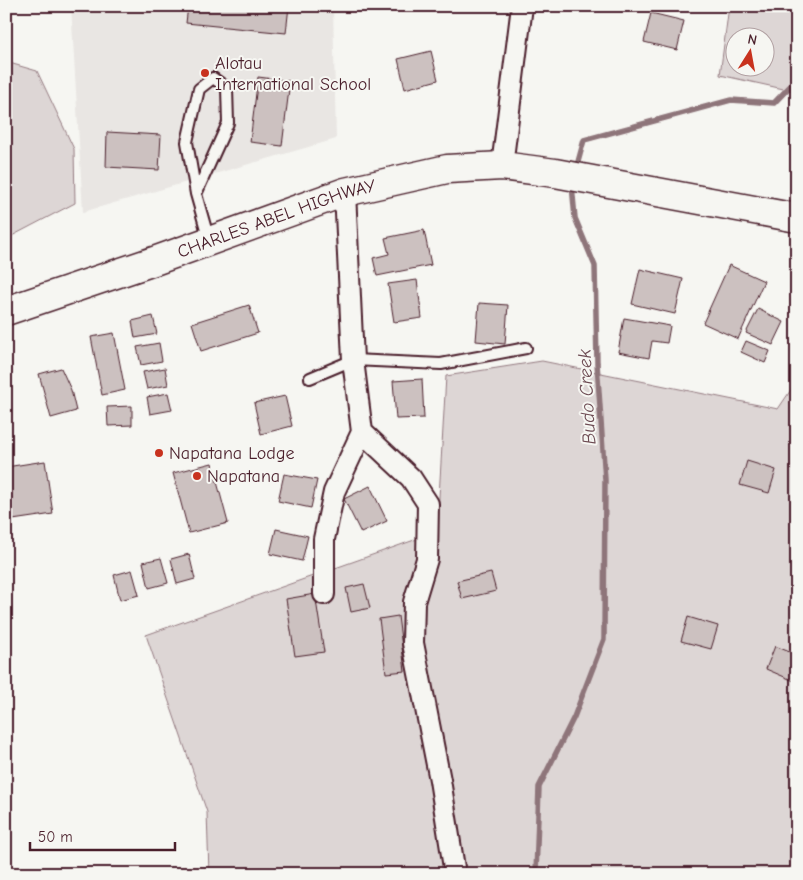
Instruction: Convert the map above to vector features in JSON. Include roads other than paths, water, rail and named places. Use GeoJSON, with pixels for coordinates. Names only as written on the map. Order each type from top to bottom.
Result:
{"type":"FeatureCollection","features":[{"type":"Feature","properties":{"kind":"main road","name":"CHARLES ABEL HIGHWAY"},"geometry":{"type":"LineString","coordinates":[[6,311],[345,192],[447,169],[502,166],[555,173],[797,218]]}},
{"type":"Feature","properties":{"kind":"street"},"geometry":{"type":"LineString","coordinates":[[502,166],[522,6]]}},
{"type":"Feature","properties":{"kind":"street"},"geometry":{"type":"LineString","coordinates":[[324,594],[324,539],[334,492],[362,432],[353,360],[345,192]]}},
{"type":"Feature","properties":{"kind":"street"},"geometry":{"type":"LineString","coordinates":[[362,432],[411,478],[428,504],[427,559],[414,602],[413,643],[440,780],[455,874]]}},
{"type":"Feature","properties":{"kind":"lane"},"geometry":{"type":"LineString","coordinates":[[196,194],[228,123],[227,88],[213,78],[199,89],[187,142],[196,194],[209,241]]}},
{"type":"Feature","properties":{"kind":"lane"},"geometry":{"type":"LineString","coordinates":[[310,378],[353,360],[441,364],[526,348]]}},
{"type":"Feature","properties":{"kind":"waterway","name":"Budo Creek"},"geometry":{"type":"LineString","coordinates":[[576,169],[584,140],[731,100],[774,103],[797,79]]}},
{"type":"Feature","properties":{"kind":"waterway","name":"Budo Creek"},"geometry":{"type":"LineString","coordinates":[[536,874],[539,787],[574,717],[604,639],[605,480],[597,363],[595,266],[575,218],[572,185]]}},
{"type":"Feature","properties":{"kind":"place","name":"Alotau International School"},"geometry":{"type":"Point","coordinates":[205,73]}},
{"type":"Feature","properties":{"kind":"place","name":"Napatana Lodge"},"geometry":{"type":"Point","coordinates":[159,453]}},
{"type":"Feature","properties":{"kind":"place","name":"Napatana"},"geometry":{"type":"Point","coordinates":[197,476]}}]}
